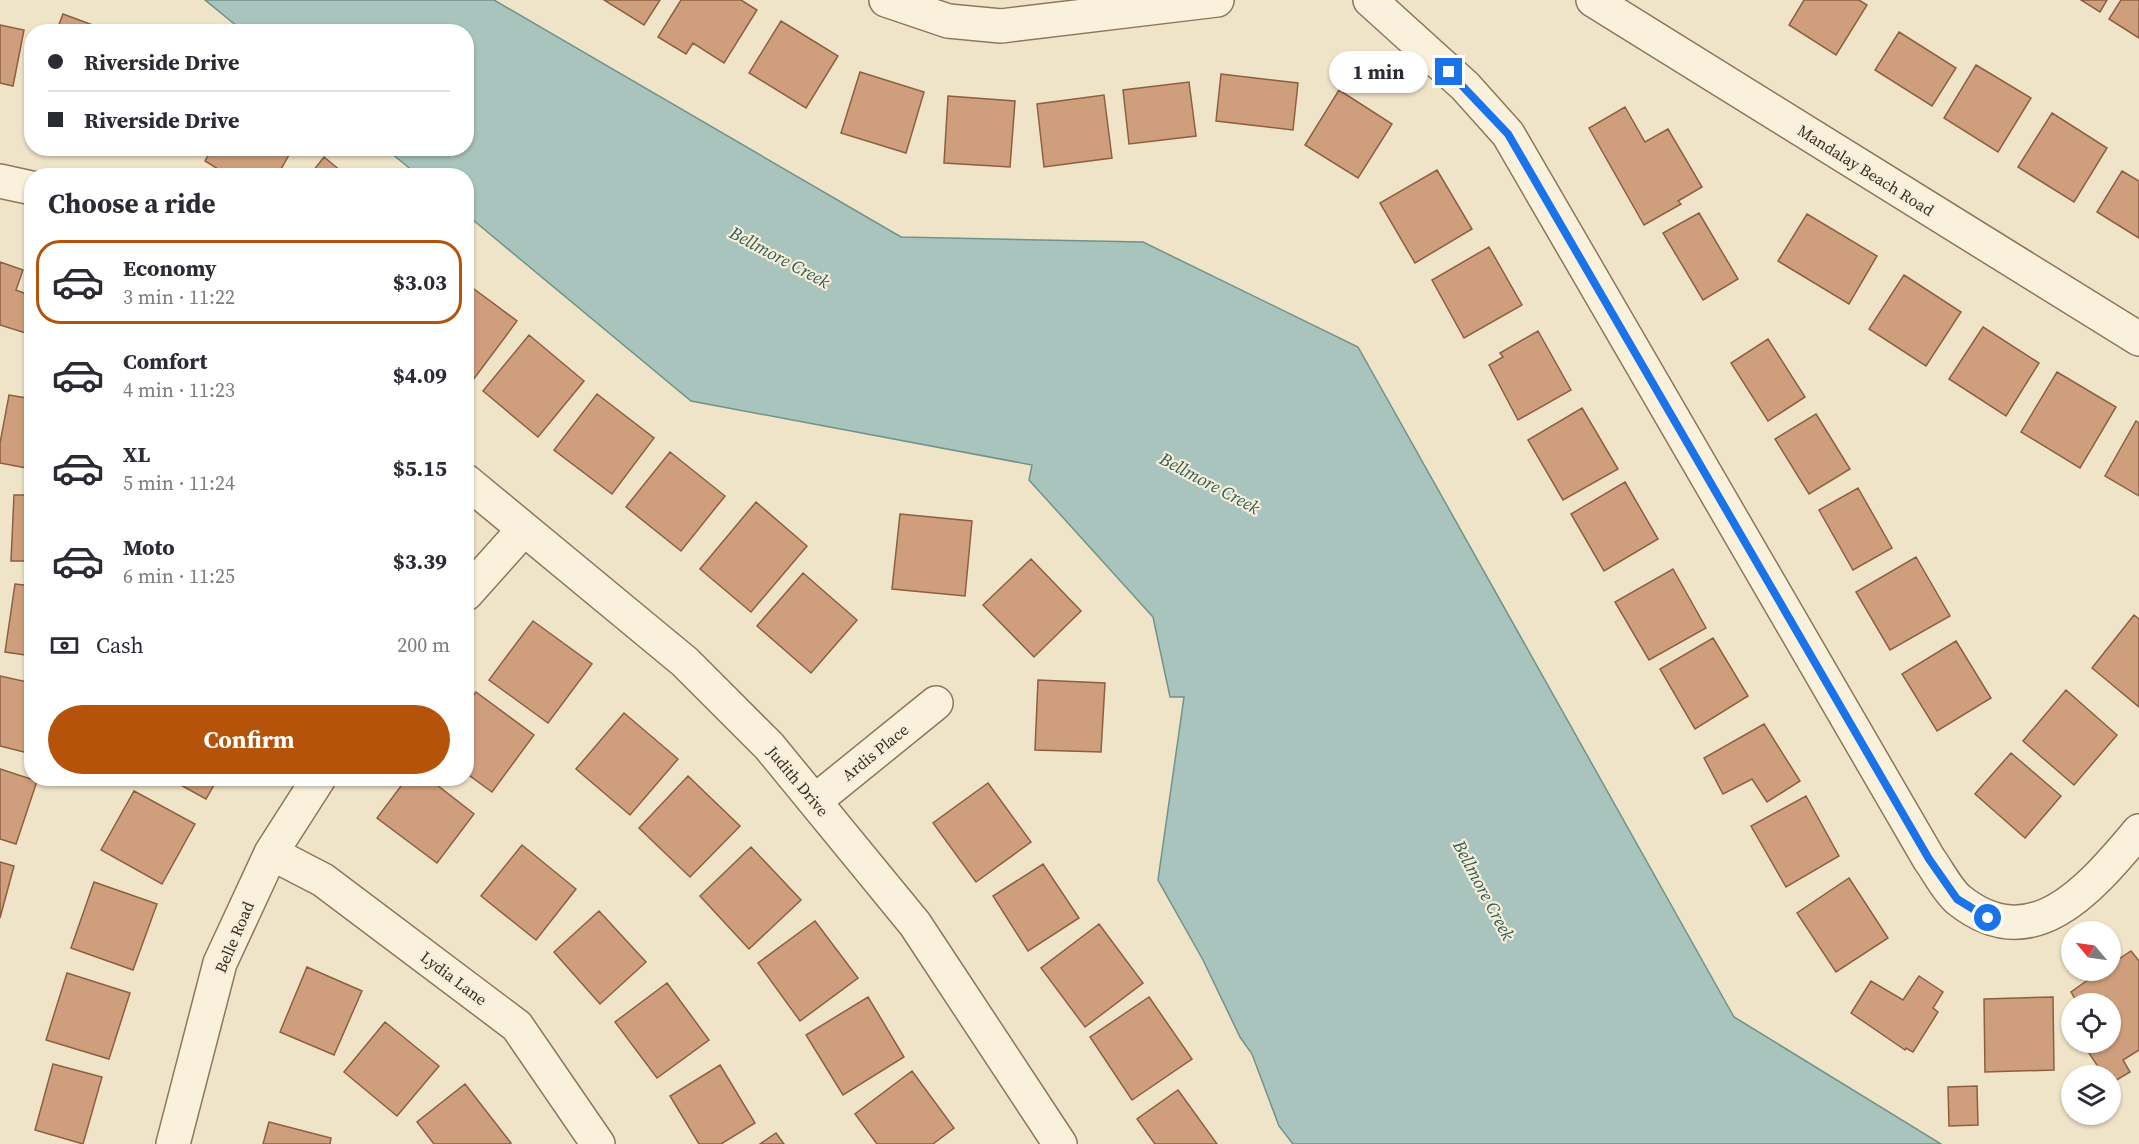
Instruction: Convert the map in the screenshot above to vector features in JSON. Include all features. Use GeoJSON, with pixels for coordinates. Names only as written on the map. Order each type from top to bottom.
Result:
{"type":"FeatureCollection","features":[{"type":"Feature","properties":{"kind":"street"},"geometry":{"type":"LineString","coordinates":[[886,0],[948,21],[1001,26],[1217,0]]}},
{"type":"Feature","properties":{"kind":"street"},"geometry":{"type":"LineString","coordinates":[[1370,0],[1465,86],[1508,134],[1929,859],[1957,899],[1988,918],[2006,923],[2033,921],[2060,910],[2098,879],[2139,831]]}},
{"type":"Feature","properties":{"kind":"street","name":"Mandalay Beach Road"},"geometry":{"type":"LineString","coordinates":[[1593,0],[2139,339]]}},
{"type":"Feature","properties":{"kind":"street"},"geometry":{"type":"LineString","coordinates":[[0,181],[24,186]]}},
{"type":"Feature","properties":{"kind":"street","name":"Judith Drive"},"geometry":{"type":"LineString","coordinates":[[474,487],[685,662],[769,746],[915,924],[1060,1144]]}},
{"type":"Feature","properties":{"kind":"street"},"geometry":{"type":"LineString","coordinates":[[474,585],[524,528]]}},
{"type":"Feature","properties":{"kind":"street","name":"Ardis Place"},"geometry":{"type":"LineString","coordinates":[[815,801],[936,703]]}},
{"type":"Feature","properties":{"kind":"street","name":"Belle Road"},"geometry":{"type":"LineString","coordinates":[[173,1144],[220,963],[271,853],[314,786]]}},
{"type":"Feature","properties":{"kind":"street","name":"Lydia Lane"},"geometry":{"type":"LineString","coordinates":[[271,853],[323,880],[517,1026],[598,1144]]}},
{"type":"Feature","properties":{"kind":"water","name":"Bellmore Creek"},"geometry":{"type":"Polygon","coordinates":[[[205,0],[494,0],[901,237],[1143,242],[1358,347],[1734,1017],[1941,1144],[1293,1144],[1279,1126],[1252,1054],[1240,1037],[1203,960],[1158,880],[1184,697],[1170,697],[1153,617],[1029,480],[1032,465],[691,401],[474,221],[474,168],[409,168],[395,156],[474,156],[474,24],[234,24],[205,0]]]}},
{"type":"Feature","properties":{"kind":"building"},"geometry":{"type":"Polygon","coordinates":[[[604,0],[660,0],[644,25],[604,0]]]}},
{"type":"Feature","properties":{"kind":"building"},"geometry":{"type":"Polygon","coordinates":[[[681,0],[741,0],[757,10],[724,63],[693,43],[686,54],[658,37],[681,0]]]}},
{"type":"Feature","properties":{"kind":"building"},"geometry":{"type":"Polygon","coordinates":[[[1804,0],[1859,0],[1867,5],[1836,55],[1789,25],[1804,0]]]}},
{"type":"Feature","properties":{"kind":"building"},"geometry":{"type":"Polygon","coordinates":[[[2081,0],[2107,0],[2100,12],[2081,0]]]}},
{"type":"Feature","properties":{"kind":"building"},"geometry":{"type":"Polygon","coordinates":[[[2121,0],[2139,0],[2139,38],[2109,19],[2121,0]]]}},
{"type":"Feature","properties":{"kind":"building"},"geometry":{"type":"Polygon","coordinates":[[[63,14],[90,24],[59,24],[63,14]]]}},
{"type":"Feature","properties":{"kind":"building"},"geometry":{"type":"Polygon","coordinates":[[[781,21],[838,56],[806,108],[749,73],[781,21]]]}},
{"type":"Feature","properties":{"kind":"building"},"geometry":{"type":"Polygon","coordinates":[[[0,25],[24,30],[13,86],[0,83],[0,25]]]}},
{"type":"Feature","properties":{"kind":"building"},"geometry":{"type":"Polygon","coordinates":[[[1899,32],[1956,68],[1932,106],[1875,70],[1899,32]]]}},
{"type":"Feature","properties":{"kind":"building"},"geometry":{"type":"Polygon","coordinates":[[[1976,65],[2031,98],[1998,152],[1944,118],[1976,65]]]}},
{"type":"Feature","properties":{"kind":"building"},"geometry":{"type":"Polygon","coordinates":[[[860,72],[924,92],[906,153],[841,133],[860,72]]]}},
{"type":"Feature","properties":{"kind":"building"},"geometry":{"type":"Polygon","coordinates":[[[1221,74],[1298,83],[1293,130],[1216,121],[1221,74]]]}},
{"type":"Feature","properties":{"kind":"building"},"geometry":{"type":"Polygon","coordinates":[[[1189,82],[1196,136],[1129,144],[1123,90],[1189,82]]]}},
{"type":"Feature","properties":{"kind":"building"},"geometry":{"type":"Polygon","coordinates":[[[1339,90],[1392,124],[1358,178],[1305,145],[1339,90]]]}},
{"type":"Feature","properties":{"kind":"building"},"geometry":{"type":"Polygon","coordinates":[[[1104,95],[1112,158],[1044,167],[1037,104],[1104,95]]]}},
{"type":"Feature","properties":{"kind":"building"},"geometry":{"type":"Polygon","coordinates":[[[948,96],[1015,101],[1010,167],[944,163],[948,96]]]}},
{"type":"Feature","properties":{"kind":"building"},"geometry":{"type":"Polygon","coordinates":[[[1625,107],[1645,142],[1668,129],[1702,187],[1678,201],[1681,204],[1644,225],[1589,128],[1625,107]]]}},
{"type":"Feature","properties":{"kind":"building"},"geometry":{"type":"Polygon","coordinates":[[[2052,113],[2107,148],[2074,202],[2018,167],[2052,113]]]}},
{"type":"Feature","properties":{"kind":"building"},"geometry":{"type":"Polygon","coordinates":[[[208,156],[288,156],[282,168],[216,168],[205,161],[208,156]]]}},
{"type":"Feature","properties":{"kind":"building"},"geometry":{"type":"Polygon","coordinates":[[[324,157],[337,168],[315,168],[324,157]]]}},
{"type":"Feature","properties":{"kind":"building"},"geometry":{"type":"Polygon","coordinates":[[[1437,170],[1472,229],[1415,263],[1380,203],[1437,170]]]}},
{"type":"Feature","properties":{"kind":"building"},"geometry":{"type":"Polygon","coordinates":[[[2122,171],[2139,181],[2139,238],[2097,212],[2122,171]]]}},
{"type":"Feature","properties":{"kind":"building"},"geometry":{"type":"Polygon","coordinates":[[[1699,213],[1738,279],[1703,300],[1663,233],[1699,213]]]}},
{"type":"Feature","properties":{"kind":"building"},"geometry":{"type":"Polygon","coordinates":[[[1807,214],[1877,256],[1849,304],[1778,261],[1807,214]]]}},
{"type":"Feature","properties":{"kind":"building"},"geometry":{"type":"Polygon","coordinates":[[[1489,247],[1522,305],[1464,338],[1432,280],[1489,247]]]}},
{"type":"Feature","properties":{"kind":"building"},"geometry":{"type":"Polygon","coordinates":[[[0,262],[23,270],[16,290],[24,293],[24,332],[0,325],[0,262]]]}},
{"type":"Feature","properties":{"kind":"building"},"geometry":{"type":"Polygon","coordinates":[[[1904,275],[1961,312],[1926,366],[1869,329],[1904,275]]]}},
{"type":"Feature","properties":{"kind":"building"},"geometry":{"type":"Polygon","coordinates":[[[474,289],[517,321],[474,379],[474,289]]]}},
{"type":"Feature","properties":{"kind":"building"},"geometry":{"type":"Polygon","coordinates":[[[1983,327],[2039,363],[2006,416],[1949,379],[1983,327]]]}},
{"type":"Feature","properties":{"kind":"building"},"geometry":{"type":"Polygon","coordinates":[[[1538,331],[1571,390],[1518,420],[1489,365],[1503,357],[1500,353],[1538,331]]]}},
{"type":"Feature","properties":{"kind":"building"},"geometry":{"type":"Polygon","coordinates":[[[529,335],[584,381],[538,437],[483,391],[529,335]]]}},
{"type":"Feature","properties":{"kind":"building"},"geometry":{"type":"Polygon","coordinates":[[[1768,339],[1805,397],[1768,421],[1731,363],[1768,339]]]}},
{"type":"Feature","properties":{"kind":"building"},"geometry":{"type":"Polygon","coordinates":[[[2057,372],[2116,407],[2080,468],[2021,432],[2057,372]]]}},
{"type":"Feature","properties":{"kind":"building"},"geometry":{"type":"Polygon","coordinates":[[[597,394],[654,438],[612,494],[554,450],[597,394]]]}},
{"type":"Feature","properties":{"kind":"building"},"geometry":{"type":"Polygon","coordinates":[[[9,395],[24,398],[24,468],[0,463],[0,443],[9,395]]]}},
{"type":"Feature","properties":{"kind":"building"},"geometry":{"type":"Polygon","coordinates":[[[1582,408],[1618,469],[1563,500],[1528,440],[1582,408]]]}},
{"type":"Feature","properties":{"kind":"building"},"geometry":{"type":"Polygon","coordinates":[[[1816,414],[1850,469],[1809,494],[1775,439],[1816,414]]]}},
{"type":"Feature","properties":{"kind":"building"},"geometry":{"type":"Polygon","coordinates":[[[2136,421],[2139,423],[2139,496],[2105,476],[2136,421]]]}},
{"type":"Feature","properties":{"kind":"building"},"geometry":{"type":"Polygon","coordinates":[[[670,452],[725,496],[681,551],[626,507],[670,452]]]}},
{"type":"Feature","properties":{"kind":"building"},"geometry":{"type":"Polygon","coordinates":[[[1625,482],[1658,539],[1604,571],[1571,514],[1625,482]]]}},
{"type":"Feature","properties":{"kind":"building"},"geometry":{"type":"Polygon","coordinates":[[[1858,488],[1892,548],[1853,570],[1819,510],[1858,488]]]}},
{"type":"Feature","properties":{"kind":"building"},"geometry":{"type":"Polygon","coordinates":[[[14,495],[24,495],[24,561],[11,561],[14,495]]]}},
{"type":"Feature","properties":{"kind":"building"},"geometry":{"type":"Polygon","coordinates":[[[756,502],[807,546],[751,612],[700,569],[756,502]]]}},
{"type":"Feature","properties":{"kind":"building"},"geometry":{"type":"Polygon","coordinates":[[[900,514],[972,521],[965,596],[892,589],[900,514]]]}},
{"type":"Feature","properties":{"kind":"building"},"geometry":{"type":"Polygon","coordinates":[[[1916,557],[1950,616],[1890,650],[1856,592],[1916,557]]]}},
{"type":"Feature","properties":{"kind":"building"},"geometry":{"type":"Polygon","coordinates":[[[1031,559],[1081,611],[1034,657],[983,605],[1031,559]]]}},
{"type":"Feature","properties":{"kind":"building"},"geometry":{"type":"Polygon","coordinates":[[[1673,569],[1706,628],[1649,660],[1615,602],[1673,569]]]}},
{"type":"Feature","properties":{"kind":"building"},"geometry":{"type":"Polygon","coordinates":[[[803,573],[857,620],[811,673],[757,626],[803,573]]]}},
{"type":"Feature","properties":{"kind":"building"},"geometry":{"type":"Polygon","coordinates":[[[15,584],[24,585],[24,655],[5,652],[15,584]]]}},
{"type":"Feature","properties":{"kind":"building"},"geometry":{"type":"Polygon","coordinates":[[[2134,615],[2139,619],[2139,707],[2092,668],[2134,615]]]}},
{"type":"Feature","properties":{"kind":"building"},"geometry":{"type":"Polygon","coordinates":[[[533,621],[592,664],[548,723],[489,680],[533,621]]]}},
{"type":"Feature","properties":{"kind":"building"},"geometry":{"type":"Polygon","coordinates":[[[1713,638],[1748,696],[1695,729],[1660,669],[1713,638]]]}},
{"type":"Feature","properties":{"kind":"building"},"geometry":{"type":"Polygon","coordinates":[[[1956,641],[1991,698],[1937,731],[1902,674],[1956,641]]]}},
{"type":"Feature","properties":{"kind":"building"},"geometry":{"type":"Polygon","coordinates":[[[0,676],[24,681],[24,752],[0,746],[0,676]]]}},
{"type":"Feature","properties":{"kind":"building"},"geometry":{"type":"Polygon","coordinates":[[[1038,680],[1105,683],[1101,752],[1035,750],[1038,680]]]}},
{"type":"Feature","properties":{"kind":"building"},"geometry":{"type":"Polygon","coordinates":[[[2066,690],[2117,735],[2074,785],[2023,741],[2066,690]]]}},
{"type":"Feature","properties":{"kind":"building"},"geometry":{"type":"Polygon","coordinates":[[[476,692],[534,735],[492,792],[474,779],[474,695],[476,692]]]}},
{"type":"Feature","properties":{"kind":"building"},"geometry":{"type":"Polygon","coordinates":[[[624,713],[678,759],[630,815],[576,769],[624,713]]]}},
{"type":"Feature","properties":{"kind":"building"},"geometry":{"type":"Polygon","coordinates":[[[1764,724],[1800,781],[1767,802],[1752,779],[1723,794],[1704,758],[1764,724]]]}},
{"type":"Feature","properties":{"kind":"building"},"geometry":{"type":"Polygon","coordinates":[[[2011,753],[2061,796],[2025,838],[1975,794],[2011,753]]]}},
{"type":"Feature","properties":{"kind":"building"},"geometry":{"type":"Polygon","coordinates":[[[0,769],[24,777],[24,786],[35,786],[16,844],[0,839],[0,769]]]}},
{"type":"Feature","properties":{"kind":"building"},"geometry":{"type":"Polygon","coordinates":[[[688,776],[740,826],[690,877],[639,828],[688,776]]]}},
{"type":"Feature","properties":{"kind":"building"},"geometry":{"type":"Polygon","coordinates":[[[988,783],[1031,842],[976,882],[933,823],[988,783]]]}},
{"type":"Feature","properties":{"kind":"building"},"geometry":{"type":"Polygon","coordinates":[[[182,786],[213,786],[206,799],[182,786]]]}},
{"type":"Feature","properties":{"kind":"building"},"geometry":{"type":"Polygon","coordinates":[[[401,786],[438,786],[474,814],[437,863],[377,818],[401,786]]]}},
{"type":"Feature","properties":{"kind":"building"},"geometry":{"type":"Polygon","coordinates":[[[134,791],[195,824],[162,884],[101,850],[134,791]]]}},
{"type":"Feature","properties":{"kind":"building"},"geometry":{"type":"Polygon","coordinates":[[[1806,796],[1839,856],[1786,887],[1751,826],[1806,796]]]}},
{"type":"Feature","properties":{"kind":"building"},"geometry":{"type":"Polygon","coordinates":[[[522,845],[576,889],[536,940],[481,896],[522,845]]]}},
{"type":"Feature","properties":{"kind":"building"},"geometry":{"type":"Polygon","coordinates":[[[751,847],[801,900],[749,949],[700,896],[751,847]]]}},
{"type":"Feature","properties":{"kind":"building"},"geometry":{"type":"Polygon","coordinates":[[[0,862],[14,866],[0,918],[0,862]]]}},
{"type":"Feature","properties":{"kind":"building"},"geometry":{"type":"Polygon","coordinates":[[[1043,864],[1079,918],[1028,951],[993,896],[1043,864]]]}},
{"type":"Feature","properties":{"kind":"building"},"geometry":{"type":"Polygon","coordinates":[[[1849,878],[1888,938],[1836,972],[1797,913],[1849,878]]]}},
{"type":"Feature","properties":{"kind":"building"},"geometry":{"type":"Polygon","coordinates":[[[94,882],[157,904],[133,970],[71,948],[94,882]]]}},
{"type":"Feature","properties":{"kind":"building"},"geometry":{"type":"Polygon","coordinates":[[[599,911],[646,962],[600,1004],[554,952],[599,911]]]}},
{"type":"Feature","properties":{"kind":"building"},"geometry":{"type":"Polygon","coordinates":[[[815,921],[858,978],[800,1021],[758,963],[815,921]]]}},
{"type":"Feature","properties":{"kind":"building"},"geometry":{"type":"Polygon","coordinates":[[[1099,924],[1143,983],[1085,1027],[1041,968],[1099,924]]]}},
{"type":"Feature","properties":{"kind":"building"},"geometry":{"type":"Polygon","coordinates":[[[2131,951],[2139,961],[2139,1050],[2123,1060],[2130,1072],[2121,1077],[2121,1065],[2097,1065],[2089,1053],[2121,1053],[2121,993],[2071,992],[2086,981],[2121,981],[2121,958],[2131,951]]]}},
{"type":"Feature","properties":{"kind":"building"},"geometry":{"type":"Polygon","coordinates":[[[307,967],[362,991],[334,1055],[280,1032],[307,967]]]}},
{"type":"Feature","properties":{"kind":"building"},"geometry":{"type":"Polygon","coordinates":[[[67,973],[130,993],[109,1059],[46,1040],[67,973]]]}},
{"type":"Feature","properties":{"kind":"building"},"geometry":{"type":"Polygon","coordinates":[[[1919,976],[1943,992],[1933,1008],[1938,1012],[1913,1052],[1906,1048],[1905,1050],[1851,1013],[1871,981],[1903,1000],[1919,976]]]}},
{"type":"Feature","properties":{"kind":"building"},"geometry":{"type":"Polygon","coordinates":[[[667,983],[709,1040],[657,1078],[615,1022],[667,983]]]}},
{"type":"Feature","properties":{"kind":"building"},"geometry":{"type":"Polygon","coordinates":[[[868,997],[904,1057],[843,1095],[806,1035],[868,997]]]}},
{"type":"Feature","properties":{"kind":"building"},"geometry":{"type":"Polygon","coordinates":[[[1149,997],[1192,1059],[1132,1100],[1090,1037],[1149,997]]]}},
{"type":"Feature","properties":{"kind":"building"},"geometry":{"type":"Polygon","coordinates":[[[2053,997],[2054,1070],[1985,1072],[1984,999],[2053,997]]]}},
{"type":"Feature","properties":{"kind":"building"},"geometry":{"type":"Polygon","coordinates":[[[385,1022],[439,1066],[397,1116],[344,1072],[385,1022]]]}},
{"type":"Feature","properties":{"kind":"building"},"geometry":{"type":"Polygon","coordinates":[[[53,1064],[102,1077],[83,1144],[35,1130],[53,1064]]]}},
{"type":"Feature","properties":{"kind":"building"},"geometry":{"type":"Polygon","coordinates":[[[720,1065],[755,1123],[721,1144],[699,1144],[670,1096],[720,1065]]]}},
{"type":"Feature","properties":{"kind":"building"},"geometry":{"type":"Polygon","coordinates":[[[912,1071],[954,1128],[933,1144],[877,1144],[855,1114],[912,1071]]]}},
{"type":"Feature","properties":{"kind":"building"},"geometry":{"type":"Polygon","coordinates":[[[465,1084],[511,1143],[434,1144],[417,1122],[465,1084]]]}},
{"type":"Feature","properties":{"kind":"building"},"geometry":{"type":"Polygon","coordinates":[[[1977,1086],[1978,1125],[1949,1126],[1948,1087],[1977,1086]]]}},
{"type":"Feature","properties":{"kind":"building"},"geometry":{"type":"Polygon","coordinates":[[[1178,1090],[1217,1144],[1155,1144],[1137,1119],[1178,1090]]]}},
{"type":"Feature","properties":{"kind":"building"},"geometry":{"type":"Polygon","coordinates":[[[269,1122],[331,1138],[330,1144],[263,1144],[269,1122]]]}},
{"type":"Feature","properties":{"kind":"building"},"geometry":{"type":"Polygon","coordinates":[[[776,1133],[784,1144],[760,1144],[776,1133]]]}},
{"type":"Feature","properties":{"kind":"route"},"geometry":{"type":"LineString","coordinates":[[1449,72],[1465,86],[1508,134],[1929,859],[1957,899],[1988,918]]}}]}
